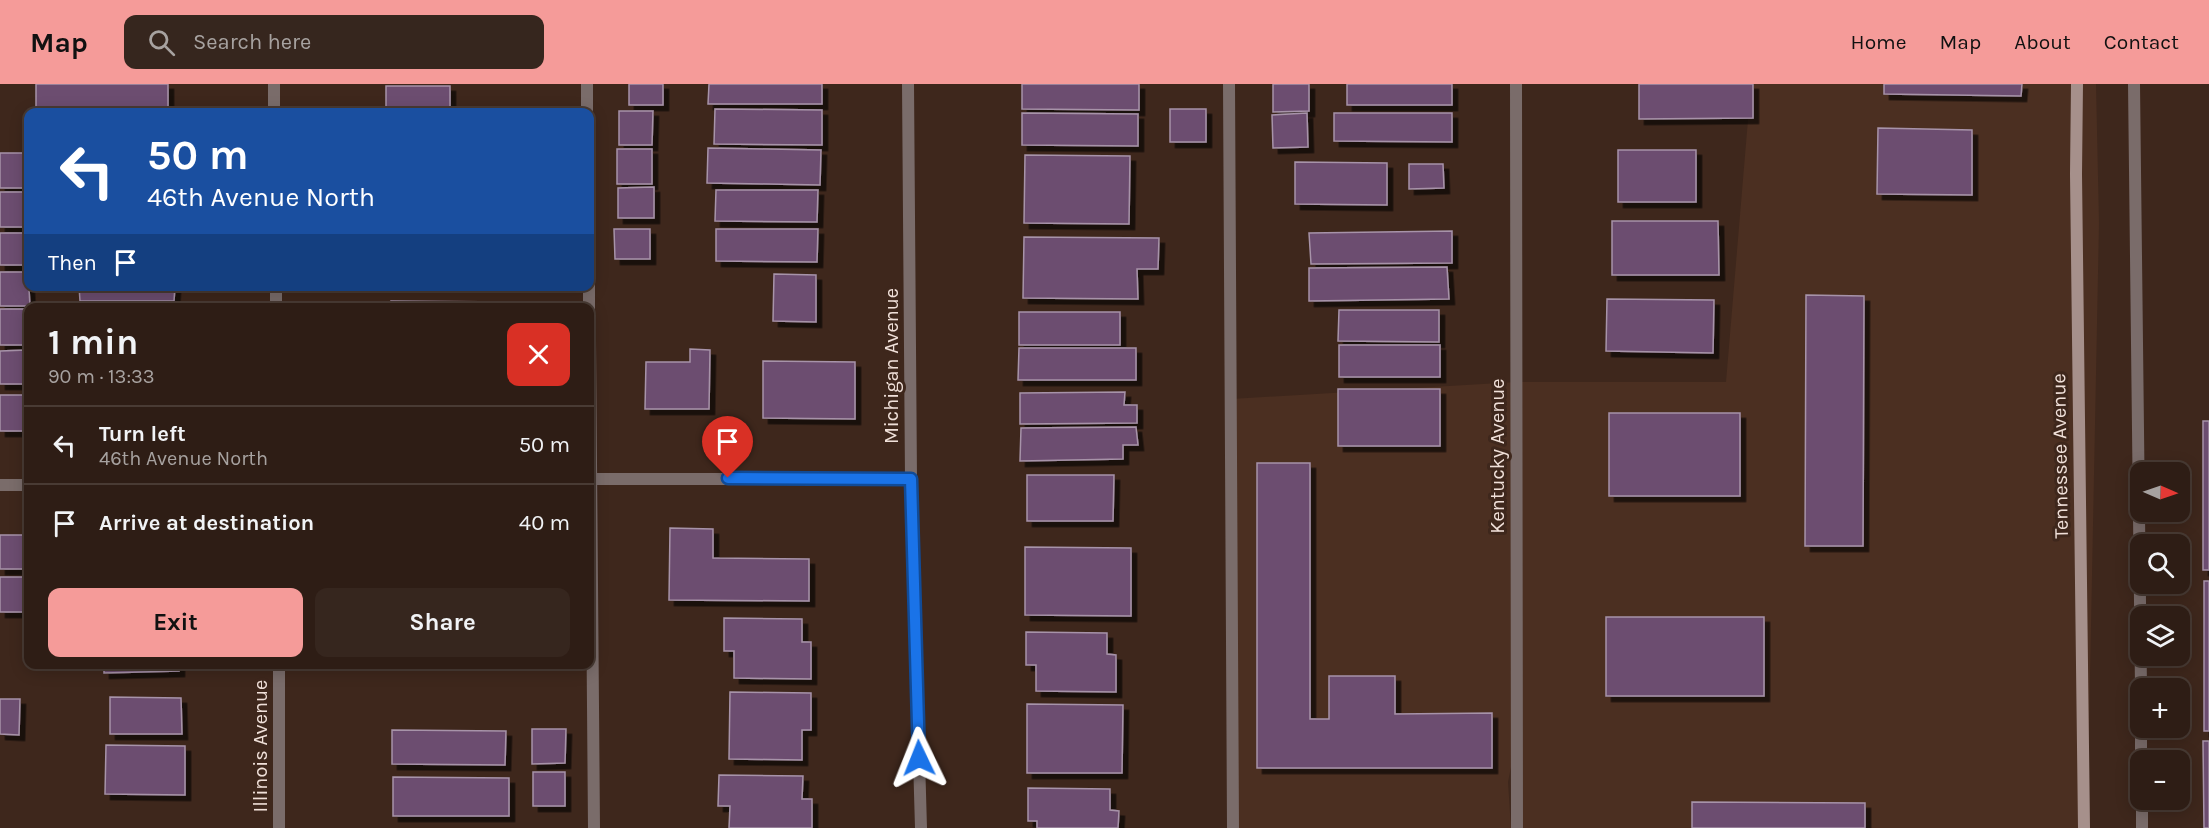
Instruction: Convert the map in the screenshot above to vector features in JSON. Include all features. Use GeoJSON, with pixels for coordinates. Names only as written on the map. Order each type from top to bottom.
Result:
{"type":"FeatureCollection","features":[{"type":"Feature","properties":{"kind":"street"},"geometry":{"type":"LineString","coordinates":[[274,84],[274,108]]}},
{"type":"Feature","properties":{"kind":"street"},"geometry":{"type":"LineString","coordinates":[[587,84],[587,108]]}},
{"type":"Feature","properties":{"kind":"street","name":"Michigan Avenue"},"geometry":{"type":"LineString","coordinates":[[908,84],[911,479],[921,828]]}},
{"type":"Feature","properties":{"kind":"street"},"geometry":{"type":"LineString","coordinates":[[1229,84],[1233,828]]}},
{"type":"Feature","properties":{"kind":"street","name":"Kentucky Avenue"},"geometry":{"type":"LineString","coordinates":[[1515,84],[1517,828]]}},
{"type":"Feature","properties":{"kind":"street","name":"Tennessee Avenue"},"geometry":{"type":"LineString","coordinates":[[2077,84],[2084,828]]}},
{"type":"Feature","properties":{"kind":"street"},"geometry":{"type":"LineString","coordinates":[[2134,84],[2141,678]]}},
{"type":"Feature","properties":{"kind":"street"},"geometry":{"type":"LineString","coordinates":[[594,479],[911,479]]}},
{"type":"Feature","properties":{"kind":"street"},"geometry":{"type":"LineString","coordinates":[[0,485],[24,485]]}},
{"type":"Feature","properties":{"kind":"street","name":"Illinois Avenue"},"geometry":{"type":"LineString","coordinates":[[279,669],[279,828]]}},
{"type":"Feature","properties":{"kind":"street"},"geometry":{"type":"LineString","coordinates":[[592,669],[594,828]]}},
{"type":"Feature","properties":{"kind":"street"},"geometry":{"type":"LineString","coordinates":[[2142,810],[2142,828]]}},
{"type":"Feature","properties":{"kind":"shaded area"},"geometry":{"type":"Polygon","coordinates":[[[1751,84],[2096,84],[2099,223],[2087,828],[1517,828],[1516,742],[1508,782],[1511,828],[1233,828],[1231,399],[1516,382],[1726,382],[1751,84]]]}},
{"type":"Feature","properties":{"kind":"building"},"geometry":{"type":"Polygon","coordinates":[[[36,84],[168,84],[168,108],[36,108],[36,84]]]}},
{"type":"Feature","properties":{"kind":"building"},"geometry":{"type":"Polygon","coordinates":[[[629,84],[663,84],[663,105],[629,105],[629,84]]]}},
{"type":"Feature","properties":{"kind":"building"},"geometry":{"type":"Polygon","coordinates":[[[709,84],[822,84],[822,104],[708,104],[709,84]]]}},
{"type":"Feature","properties":{"kind":"building"},"geometry":{"type":"Polygon","coordinates":[[[1022,84],[1139,84],[1139,110],[1022,109],[1022,84]]]}},
{"type":"Feature","properties":{"kind":"building"},"geometry":{"type":"Polygon","coordinates":[[[1273,84],[1309,84],[1309,111],[1273,112],[1273,84]]]}},
{"type":"Feature","properties":{"kind":"building"},"geometry":{"type":"Polygon","coordinates":[[[1347,84],[1452,84],[1452,105],[1347,105],[1347,84]]]}},
{"type":"Feature","properties":{"kind":"building"},"geometry":{"type":"Polygon","coordinates":[[[1639,84],[1753,84],[1753,118],[1639,119],[1639,84]]]}},
{"type":"Feature","properties":{"kind":"building"},"geometry":{"type":"Polygon","coordinates":[[[1884,84],[2022,84],[2021,96],[1884,94],[1884,84]]]}},
{"type":"Feature","properties":{"kind":"building"},"geometry":{"type":"Polygon","coordinates":[[[386,86],[450,86],[450,108],[386,108],[386,86]]]}},
{"type":"Feature","properties":{"kind":"building"},"geometry":{"type":"Polygon","coordinates":[[[715,109],[822,110],[822,145],[714,144],[715,109]]]}},
{"type":"Feature","properties":{"kind":"building"},"geometry":{"type":"Polygon","coordinates":[[[1170,109],[1206,109],[1206,142],[1170,142],[1170,109]]]}},
{"type":"Feature","properties":{"kind":"building"},"geometry":{"type":"Polygon","coordinates":[[[619,111],[653,111],[652,145],[619,145],[619,111]]]}},
{"type":"Feature","properties":{"kind":"building"},"geometry":{"type":"Polygon","coordinates":[[[1022,113],[1138,114],[1138,146],[1022,145],[1022,113]]]}},
{"type":"Feature","properties":{"kind":"building"},"geometry":{"type":"Polygon","coordinates":[[[1307,113],[1308,147],[1273,148],[1272,115],[1307,113]]]}},
{"type":"Feature","properties":{"kind":"building"},"geometry":{"type":"Polygon","coordinates":[[[1334,113],[1452,113],[1452,142],[1334,141],[1334,113]]]}},
{"type":"Feature","properties":{"kind":"building"},"geometry":{"type":"Polygon","coordinates":[[[1878,128],[1972,130],[1972,195],[1877,194],[1878,128]]]}},
{"type":"Feature","properties":{"kind":"building"},"geometry":{"type":"Polygon","coordinates":[[[708,148],[821,150],[820,185],[707,183],[708,148]]]}},
{"type":"Feature","properties":{"kind":"building"},"geometry":{"type":"Polygon","coordinates":[[[617,149],[652,149],[652,184],[617,184],[617,149]]]}},
{"type":"Feature","properties":{"kind":"building"},"geometry":{"type":"Polygon","coordinates":[[[1618,150],[1696,150],[1696,202],[1618,202],[1618,150]]]}},
{"type":"Feature","properties":{"kind":"building"},"geometry":{"type":"Polygon","coordinates":[[[0,153],[24,153],[24,188],[0,188],[0,153]]]}},
{"type":"Feature","properties":{"kind":"building"},"geometry":{"type":"Polygon","coordinates":[[[1025,155],[1130,156],[1129,224],[1024,223],[1025,155]]]}},
{"type":"Feature","properties":{"kind":"building"},"geometry":{"type":"Polygon","coordinates":[[[1295,162],[1387,163],[1387,205],[1295,204],[1295,162]]]}},
{"type":"Feature","properties":{"kind":"building"},"geometry":{"type":"Polygon","coordinates":[[[1409,164],[1443,164],[1444,188],[1409,189],[1409,164]]]}},
{"type":"Feature","properties":{"kind":"building"},"geometry":{"type":"Polygon","coordinates":[[[654,187],[654,218],[618,218],[618,188],[654,187]]]}},
{"type":"Feature","properties":{"kind":"building"},"geometry":{"type":"Polygon","coordinates":[[[716,190],[818,190],[817,222],[715,221],[716,190]]]}},
{"type":"Feature","properties":{"kind":"building"},"geometry":{"type":"Polygon","coordinates":[[[0,192],[24,192],[24,227],[0,227],[0,192]]]}},
{"type":"Feature","properties":{"kind":"building"},"geometry":{"type":"Polygon","coordinates":[[[1612,221],[1718,221],[1719,275],[1612,275],[1612,221]]]}},
{"type":"Feature","properties":{"kind":"building"},"geometry":{"type":"Polygon","coordinates":[[[614,229],[650,229],[650,259],[615,259],[614,229]]]}},
{"type":"Feature","properties":{"kind":"building"},"geometry":{"type":"Polygon","coordinates":[[[716,229],[818,229],[817,262],[716,261],[716,229]]]}},
{"type":"Feature","properties":{"kind":"building"},"geometry":{"type":"Polygon","coordinates":[[[1452,231],[1452,263],[1311,264],[1309,233],[1452,231]]]}},
{"type":"Feature","properties":{"kind":"building"},"geometry":{"type":"Polygon","coordinates":[[[0,233],[24,233],[24,265],[0,265],[0,233]]]}},
{"type":"Feature","properties":{"kind":"building"},"geometry":{"type":"Polygon","coordinates":[[[1024,237],[1159,238],[1158,269],[1137,269],[1138,299],[1023,298],[1024,237]]]}},
{"type":"Feature","properties":{"kind":"building"},"geometry":{"type":"Polygon","coordinates":[[[1447,267],[1449,299],[1309,301],[1309,268],[1447,267]]]}},
{"type":"Feature","properties":{"kind":"building"},"geometry":{"type":"Polygon","coordinates":[[[0,272],[24,272],[24,291],[29,291],[30,303],[24,303],[24,306],[0,306],[0,272]]]}},
{"type":"Feature","properties":{"kind":"building"},"geometry":{"type":"Polygon","coordinates":[[[774,274],[816,275],[816,322],[773,321],[774,274]]]}},
{"type":"Feature","properties":{"kind":"building"},"geometry":{"type":"Polygon","coordinates":[[[79,291],[175,291],[174,301],[80,301],[79,291]]]}},
{"type":"Feature","properties":{"kind":"building"},"geometry":{"type":"Polygon","coordinates":[[[1806,295],[1864,296],[1863,546],[1805,546],[1806,295]]]}},
{"type":"Feature","properties":{"kind":"building"},"geometry":{"type":"Polygon","coordinates":[[[1607,299],[1714,300],[1713,353],[1606,351],[1607,299]]]}},
{"type":"Feature","properties":{"kind":"building"},"geometry":{"type":"Polygon","coordinates":[[[391,301],[510,302],[510,303],[391,303],[391,301]]]}},
{"type":"Feature","properties":{"kind":"building"},"geometry":{"type":"Polygon","coordinates":[[[0,309],[24,309],[24,345],[0,345],[0,309]]]}},
{"type":"Feature","properties":{"kind":"building"},"geometry":{"type":"Polygon","coordinates":[[[1339,310],[1439,310],[1439,342],[1338,341],[1339,310]]]}},
{"type":"Feature","properties":{"kind":"building"},"geometry":{"type":"Polygon","coordinates":[[[1019,312],[1120,312],[1120,345],[1019,345],[1019,312]]]}},
{"type":"Feature","properties":{"kind":"building"},"geometry":{"type":"Polygon","coordinates":[[[1339,345],[1440,345],[1440,377],[1339,377],[1339,345]]]}},
{"type":"Feature","properties":{"kind":"building"},"geometry":{"type":"Polygon","coordinates":[[[1019,348],[1136,348],[1136,380],[1018,380],[1019,348]]]}},
{"type":"Feature","properties":{"kind":"building"},"geometry":{"type":"Polygon","coordinates":[[[690,349],[710,350],[709,409],[645,409],[646,362],[690,362],[690,349]]]}},
{"type":"Feature","properties":{"kind":"building"},"geometry":{"type":"Polygon","coordinates":[[[24,350],[24,384],[0,384],[0,351],[24,350]]]}},
{"type":"Feature","properties":{"kind":"building"},"geometry":{"type":"Polygon","coordinates":[[[763,361],[855,362],[855,419],[763,418],[763,361]]]}},
{"type":"Feature","properties":{"kind":"building"},"geometry":{"type":"Polygon","coordinates":[[[1338,389],[1440,389],[1440,446],[1338,446],[1338,389]]]}},
{"type":"Feature","properties":{"kind":"building"},"geometry":{"type":"Polygon","coordinates":[[[1125,392],[1124,405],[1137,405],[1137,423],[1020,424],[1020,393],[1125,392]]]}},
{"type":"Feature","properties":{"kind":"building"},"geometry":{"type":"Polygon","coordinates":[[[0,395],[24,395],[24,431],[0,431],[0,395]]]}},
{"type":"Feature","properties":{"kind":"building"},"geometry":{"type":"Polygon","coordinates":[[[1609,413],[1740,413],[1740,496],[1609,496],[1609,413]]]}},
{"type":"Feature","properties":{"kind":"building"},"geometry":{"type":"Polygon","coordinates":[[[2203,421],[2209,421],[2209,570],[2203,570],[2203,421]]]}},
{"type":"Feature","properties":{"kind":"building"},"geometry":{"type":"Polygon","coordinates":[[[1136,427],[1138,445],[1123,445],[1123,459],[1020,461],[1021,428],[1136,427]]]}},
{"type":"Feature","properties":{"kind":"building"},"geometry":{"type":"Polygon","coordinates":[[[1257,463],[1310,463],[1310,719],[1329,719],[1329,676],[1395,676],[1395,714],[1492,713],[1492,768],[1257,768],[1257,463]]]}},
{"type":"Feature","properties":{"kind":"building"},"geometry":{"type":"Polygon","coordinates":[[[1027,475],[1114,475],[1113,521],[1027,521],[1027,475]]]}},
{"type":"Feature","properties":{"kind":"building"},"geometry":{"type":"Polygon","coordinates":[[[670,528],[713,529],[713,558],[809,559],[809,601],[669,600],[670,528]]]}},
{"type":"Feature","properties":{"kind":"building"},"geometry":{"type":"Polygon","coordinates":[[[0,535],[24,535],[24,569],[0,569],[0,535]]]}},
{"type":"Feature","properties":{"kind":"building"},"geometry":{"type":"Polygon","coordinates":[[[1025,547],[1131,548],[1131,616],[1025,615],[1025,547]]]}},
{"type":"Feature","properties":{"kind":"building"},"geometry":{"type":"Polygon","coordinates":[[[0,577],[24,577],[24,612],[0,612],[0,577]]]}},
{"type":"Feature","properties":{"kind":"building"},"geometry":{"type":"Polygon","coordinates":[[[2204,581],[2209,581],[2209,731],[2204,731],[2204,581]]]}},
{"type":"Feature","properties":{"kind":"building"},"geometry":{"type":"Polygon","coordinates":[[[1606,617],[1764,617],[1764,696],[1606,696],[1606,617]]]}},
{"type":"Feature","properties":{"kind":"building"},"geometry":{"type":"Polygon","coordinates":[[[724,618],[802,619],[802,642],[811,642],[811,679],[734,678],[734,651],[724,651],[724,618]]]}},
{"type":"Feature","properties":{"kind":"building"},"geometry":{"type":"Polygon","coordinates":[[[1026,632],[1107,633],[1107,654],[1116,655],[1116,692],[1036,691],[1036,665],[1026,665],[1026,632]]]}},
{"type":"Feature","properties":{"kind":"building"},"geometry":{"type":"Polygon","coordinates":[[[104,669],[179,669],[179,671],[104,673],[104,669]]]}},
{"type":"Feature","properties":{"kind":"building"},"geometry":{"type":"Polygon","coordinates":[[[730,692],[811,693],[811,730],[802,730],[802,760],[729,759],[730,692]]]}},
{"type":"Feature","properties":{"kind":"building"},"geometry":{"type":"Polygon","coordinates":[[[110,697],[181,698],[182,734],[110,734],[110,697]]]}},
{"type":"Feature","properties":{"kind":"building"},"geometry":{"type":"Polygon","coordinates":[[[0,699],[20,699],[19,735],[0,734],[0,699]]]}},
{"type":"Feature","properties":{"kind":"building"},"geometry":{"type":"Polygon","coordinates":[[[1027,704],[1123,705],[1122,773],[1027,773],[1027,704]]]}},
{"type":"Feature","properties":{"kind":"building"},"geometry":{"type":"Polygon","coordinates":[[[532,729],[566,729],[565,763],[532,764],[532,729]]]}},
{"type":"Feature","properties":{"kind":"building"},"geometry":{"type":"Polygon","coordinates":[[[392,730],[506,731],[505,765],[392,764],[392,730]]]}},
{"type":"Feature","properties":{"kind":"building"},"geometry":{"type":"Polygon","coordinates":[[[2203,741],[2209,741],[2209,828],[2204,828],[2203,741]]]}},
{"type":"Feature","properties":{"kind":"building"},"geometry":{"type":"Polygon","coordinates":[[[106,745],[185,746],[185,795],[105,794],[106,745]]]}},
{"type":"Feature","properties":{"kind":"building"},"geometry":{"type":"Polygon","coordinates":[[[533,772],[565,772],[565,806],[533,806],[533,772]]]}},
{"type":"Feature","properties":{"kind":"building"},"geometry":{"type":"Polygon","coordinates":[[[719,775],[803,776],[802,799],[812,799],[812,828],[729,828],[730,806],[718,806],[719,775]]]}},
{"type":"Feature","properties":{"kind":"building"},"geometry":{"type":"Polygon","coordinates":[[[393,777],[509,778],[509,816],[393,816],[393,777]]]}},
{"type":"Feature","properties":{"kind":"building"},"geometry":{"type":"Polygon","coordinates":[[[1028,788],[1110,789],[1110,810],[1119,811],[1118,828],[1037,828],[1037,821],[1028,821],[1028,788]]]}},
{"type":"Feature","properties":{"kind":"building"},"geometry":{"type":"Polygon","coordinates":[[[1692,802],[1865,803],[1865,828],[1692,828],[1692,802]]]}},
{"type":"Feature","properties":{"kind":"route"},"geometry":{"type":"LineString","coordinates":[[728,478],[911,479],[919,758]]}}]}
